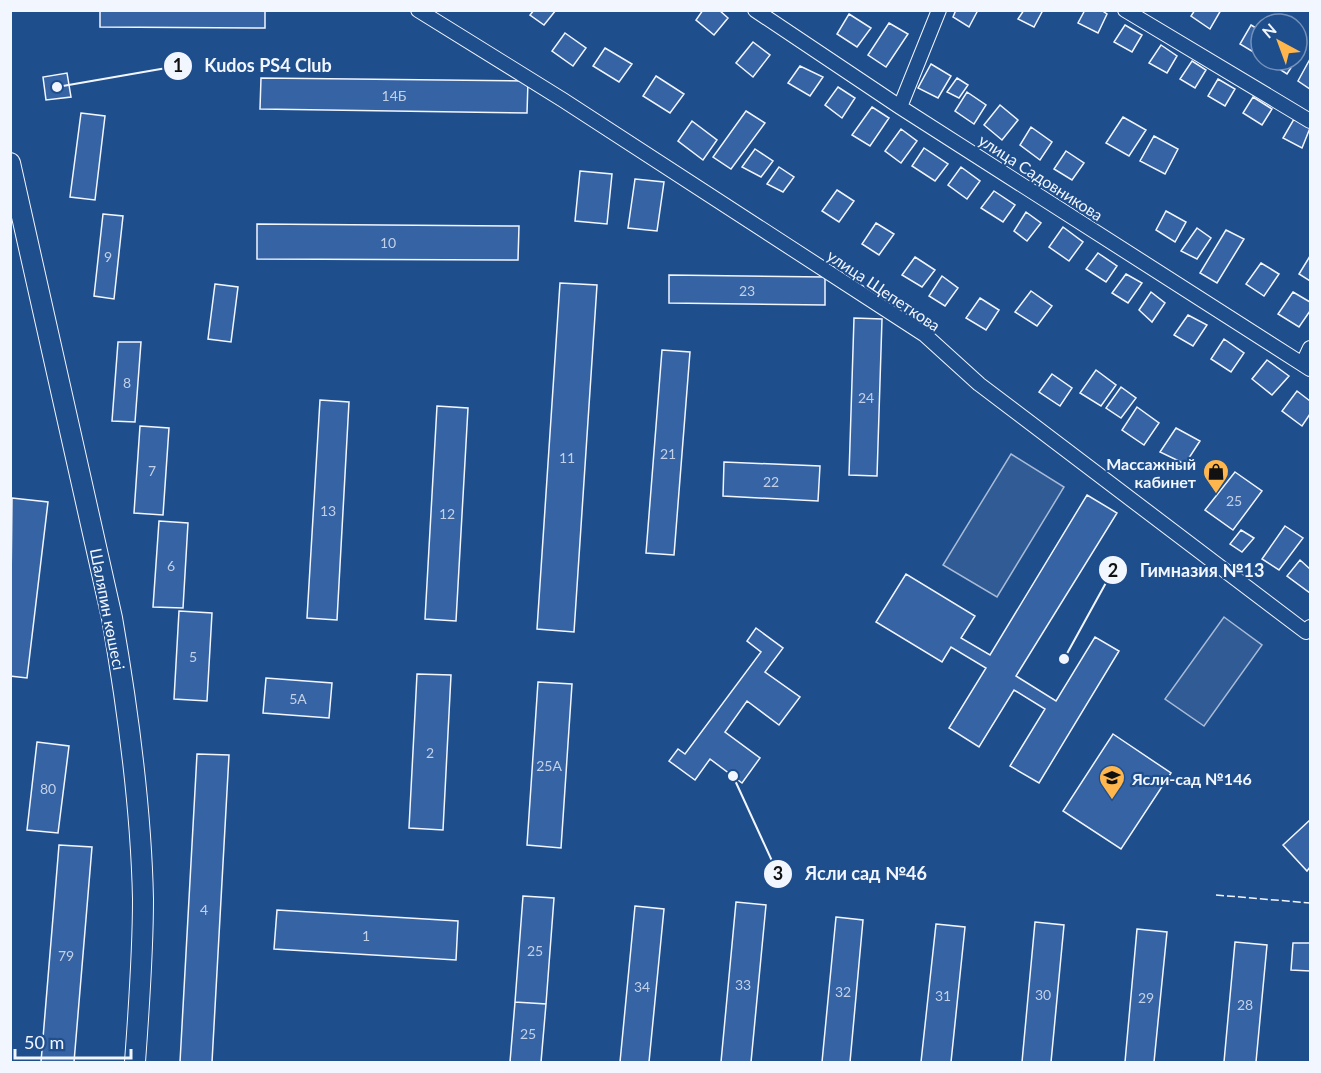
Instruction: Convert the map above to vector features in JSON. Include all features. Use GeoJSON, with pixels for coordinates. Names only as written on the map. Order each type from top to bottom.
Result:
{"type":"FeatureCollection","features":[{"type":"Feature","properties":{"kind":"main road","name":"Шаляпин көшесі"},"geometry":{"type":"LineString","coordinates":[[10,163],[112,618],[124,694],[137,798],[143,898],[135,1062]]}},
{"type":"Feature","properties":{"kind":"street","name":"улица Щепеткова"},"geometry":{"type":"LineString","coordinates":[[418,10],[563,100],[926,335],[979,384],[1308,630]]}},
{"type":"Feature","properties":{"kind":"street","name":"улица Садовникова"},"geometry":{"type":"LineString","coordinates":[[755,10],[900,106],[1307,366]]}},
{"type":"Feature","properties":{"kind":"street"},"geometry":{"type":"LineString","coordinates":[[900,106],[939,10]]}},
{"type":"Feature","properties":{"kind":"street"},"geometry":{"type":"LineString","coordinates":[[1125,10],[1311,121]]}},
{"type":"Feature","properties":{"kind":"street"},"geometry":{"type":"LineString","coordinates":[[1307,366],[1311,348]]}},
{"type":"Feature","properties":{"kind":"shaded area"},"geometry":{"type":"Polygon","coordinates":[[[1011,454],[1064,487],[997,597],[943,565],[1011,454]]]}},
{"type":"Feature","properties":{"kind":"shaded area"},"geometry":{"type":"Polygon","coordinates":[[[1224,617],[1262,645],[1204,726],[1165,699],[1224,617]]]}},
{"type":"Feature","properties":{"kind":"building"},"geometry":{"type":"Polygon","coordinates":[[[100,10],[265,10],[265,28],[100,27],[100,10]]]}},
{"type":"Feature","properties":{"kind":"building"},"geometry":{"type":"Polygon","coordinates":[[[534,10],[556,10],[544,25],[530,15],[534,10]]]}},
{"type":"Feature","properties":{"kind":"building"},"geometry":{"type":"Polygon","coordinates":[[[703,10],[719,10],[728,18],[714,35],[696,20],[703,10]]]}},
{"type":"Feature","properties":{"kind":"building"},"geometry":{"type":"Polygon","coordinates":[[[956,10],[978,10],[969,27],[953,17],[956,10]]]}},
{"type":"Feature","properties":{"kind":"building"},"geometry":{"type":"Polygon","coordinates":[[[1024,10],[1043,10],[1034,27],[1018,19],[1024,10]]]}},
{"type":"Feature","properties":{"kind":"building"},"geometry":{"type":"Polygon","coordinates":[[[1085,10],[1101,10],[1107,14],[1098,33],[1078,23],[1085,10]]]}},
{"type":"Feature","properties":{"kind":"building"},"geometry":{"type":"Polygon","coordinates":[[[1195,10],[1221,10],[1210,29],[1191,16],[1195,10]]]}},
{"type":"Feature","properties":{"kind":"building"},"geometry":{"type":"Polygon","coordinates":[[[849,14],[871,28],[857,47],[837,34],[849,14]]]}},
{"type":"Feature","properties":{"kind":"building"},"geometry":{"type":"Polygon","coordinates":[[[889,23],[908,34],[886,67],[868,55],[889,23]]]}},
{"type":"Feature","properties":{"kind":"building"},"geometry":{"type":"Polygon","coordinates":[[[1125,25],[1142,35],[1132,52],[1114,42],[1125,25]]]}},
{"type":"Feature","properties":{"kind":"building"},"geometry":{"type":"Polygon","coordinates":[[[1249,28],[1249,49],[1240,44],[1249,28]]]}},
{"type":"Feature","properties":{"kind":"building"},"geometry":{"type":"Polygon","coordinates":[[[565,33],[586,48],[573,66],[552,51],[565,33]]]}},
{"type":"Feature","properties":{"kind":"building"},"geometry":{"type":"Polygon","coordinates":[[[753,42],[770,55],[753,77],[736,63],[753,42]]]}},
{"type":"Feature","properties":{"kind":"building"},"geometry":{"type":"Polygon","coordinates":[[[1161,45],[1177,56],[1167,73],[1149,63],[1161,45]]]}},
{"type":"Feature","properties":{"kind":"building"},"geometry":{"type":"Polygon","coordinates":[[[605,48],[632,64],[619,82],[593,66],[605,48]]]}},
{"type":"Feature","properties":{"kind":"building"},"geometry":{"type":"Polygon","coordinates":[[[1310,59],[1310,89],[1298,81],[1303,72],[1309,72],[1310,59]]]}},
{"type":"Feature","properties":{"kind":"building"},"geometry":{"type":"Polygon","coordinates":[[[1192,61],[1206,70],[1195,88],[1180,79],[1192,61]]]}},
{"type":"Feature","properties":{"kind":"building"},"geometry":{"type":"Polygon","coordinates":[[[931,64],[951,76],[938,98],[918,88],[931,64]]]}},
{"type":"Feature","properties":{"kind":"building"},"geometry":{"type":"Polygon","coordinates":[[[800,66],[823,77],[810,96],[788,83],[800,66]]]}},
{"type":"Feature","properties":{"kind":"building"},"geometry":{"type":"Polygon","coordinates":[[[67,73],[71,97],[46,100],[43,77],[67,73]]]}},
{"type":"Feature","properties":{"kind":"building"},"geometry":{"type":"Polygon","coordinates":[[[656,76],[684,94],[670,113],[643,96],[656,76]]]}},
{"type":"Feature","properties":{"kind":"building"},"geometry":{"type":"Polygon","coordinates":[[[261,78],[528,81],[527,113],[260,109],[261,78]]]}},
{"type":"Feature","properties":{"kind":"building"},"geometry":{"type":"Polygon","coordinates":[[[957,78],[968,85],[959,98],[947,92],[957,78]]]}},
{"type":"Feature","properties":{"kind":"building"},"geometry":{"type":"Polygon","coordinates":[[[1218,79],[1235,89],[1225,106],[1208,96],[1218,79]]]}},
{"type":"Feature","properties":{"kind":"building"},"geometry":{"type":"Polygon","coordinates":[[[838,87],[855,98],[842,118],[825,105],[838,87]]]}},
{"type":"Feature","properties":{"kind":"building"},"geometry":{"type":"Polygon","coordinates":[[[967,92],[986,105],[974,124],[955,111],[967,92]]]}},
{"type":"Feature","properties":{"kind":"building"},"geometry":{"type":"Polygon","coordinates":[[[1253,97],[1272,109],[1262,125],[1243,113],[1253,97]]]}},
{"type":"Feature","properties":{"kind":"building"},"geometry":{"type":"Polygon","coordinates":[[[1000,105],[1018,120],[1002,140],[984,125],[1000,105]]]}},
{"type":"Feature","properties":{"kind":"building"},"geometry":{"type":"Polygon","coordinates":[[[872,107],[889,118],[870,146],[852,135],[872,107]]]}},
{"type":"Feature","properties":{"kind":"building"},"geometry":{"type":"Polygon","coordinates":[[[746,111],[765,123],[731,169],[713,157],[746,111]]]}},
{"type":"Feature","properties":{"kind":"building"},"geometry":{"type":"Polygon","coordinates":[[[81,113],[105,116],[95,200],[70,197],[81,113]]]}},
{"type":"Feature","properties":{"kind":"building"},"geometry":{"type":"Polygon","coordinates":[[[1123,117],[1146,130],[1129,156],[1106,143],[1123,117]]]}},
{"type":"Feature","properties":{"kind":"building"},"geometry":{"type":"Polygon","coordinates":[[[1294,119],[1310,128],[1302,148],[1283,138],[1294,119]]]}},
{"type":"Feature","properties":{"kind":"building"},"geometry":{"type":"Polygon","coordinates":[[[692,121],[717,140],[703,160],[678,141],[692,121]]]}},
{"type":"Feature","properties":{"kind":"building"},"geometry":{"type":"Polygon","coordinates":[[[1031,127],[1052,142],[1040,160],[1020,145],[1031,127]]]}},
{"type":"Feature","properties":{"kind":"building"},"geometry":{"type":"Polygon","coordinates":[[[901,129],[917,141],[901,163],[885,151],[901,129]]]}},
{"type":"Feature","properties":{"kind":"building"},"geometry":{"type":"Polygon","coordinates":[[[1154,136],[1178,149],[1165,174],[1140,161],[1154,136]]]}},
{"type":"Feature","properties":{"kind":"building"},"geometry":{"type":"Polygon","coordinates":[[[924,148],[948,164],[935,181],[912,166],[924,148]]]}},
{"type":"Feature","properties":{"kind":"building"},"geometry":{"type":"Polygon","coordinates":[[[755,149],[773,161],[761,177],[742,167],[755,149]]]}},
{"type":"Feature","properties":{"kind":"building"},"geometry":{"type":"Polygon","coordinates":[[[1066,151],[1084,163],[1072,180],[1054,169],[1066,151]]]}},
{"type":"Feature","properties":{"kind":"building"},"geometry":{"type":"Polygon","coordinates":[[[779,167],[794,177],[783,192],[767,184],[779,167]]]}},
{"type":"Feature","properties":{"kind":"building"},"geometry":{"type":"Polygon","coordinates":[[[961,167],[980,181],[967,199],[948,185],[961,167]]]}},
{"type":"Feature","properties":{"kind":"building"},"geometry":{"type":"Polygon","coordinates":[[[580,171],[612,174],[607,224],[575,221],[580,171]]]}},
{"type":"Feature","properties":{"kind":"building"},"geometry":{"type":"Polygon","coordinates":[[[635,179],[664,182],[657,231],[628,228],[635,179]]]}},
{"type":"Feature","properties":{"kind":"building"},"geometry":{"type":"Polygon","coordinates":[[[837,190],[854,201],[839,222],[822,211],[837,190]]]}},
{"type":"Feature","properties":{"kind":"building"},"geometry":{"type":"Polygon","coordinates":[[[994,191],[1015,205],[1003,222],[981,208],[994,191]]]}},
{"type":"Feature","properties":{"kind":"building"},"geometry":{"type":"Polygon","coordinates":[[[1166,211],[1186,222],[1175,242],[1156,230],[1166,211]]]}},
{"type":"Feature","properties":{"kind":"building"},"geometry":{"type":"Polygon","coordinates":[[[1026,212],[1041,223],[1027,241],[1014,231],[1026,212]]]}},
{"type":"Feature","properties":{"kind":"building"},"geometry":{"type":"Polygon","coordinates":[[[103,214],[123,216],[114,299],[94,296],[103,214]]]}},
{"type":"Feature","properties":{"kind":"building"},"geometry":{"type":"Polygon","coordinates":[[[876,223],[894,234],[879,255],[862,244],[876,223]]]}},
{"type":"Feature","properties":{"kind":"building"},"geometry":{"type":"Polygon","coordinates":[[[257,224],[519,226],[518,260],[257,259],[257,224]]]}},
{"type":"Feature","properties":{"kind":"building"},"geometry":{"type":"Polygon","coordinates":[[[1063,227],[1083,242],[1069,261],[1049,247],[1063,227]]]}},
{"type":"Feature","properties":{"kind":"building"},"geometry":{"type":"Polygon","coordinates":[[[1197,228],[1211,238],[1197,259],[1181,251],[1197,228]]]}},
{"type":"Feature","properties":{"kind":"building"},"geometry":{"type":"Polygon","coordinates":[[[1226,230],[1244,239],[1217,283],[1200,273],[1226,230]]]}},
{"type":"Feature","properties":{"kind":"building"},"geometry":{"type":"Polygon","coordinates":[[[1098,253],[1117,266],[1106,282],[1086,269],[1098,253]]]}},
{"type":"Feature","properties":{"kind":"building"},"geometry":{"type":"Polygon","coordinates":[[[1310,256],[1310,281],[1299,274],[1310,256]]]}},
{"type":"Feature","properties":{"kind":"building"},"geometry":{"type":"Polygon","coordinates":[[[915,257],[935,270],[922,287],[902,275],[915,257]]]}},
{"type":"Feature","properties":{"kind":"building"},"geometry":{"type":"Polygon","coordinates":[[[1261,263],[1279,274],[1264,296],[1246,284],[1261,263]]]}},
{"type":"Feature","properties":{"kind":"building"},"geometry":{"type":"Polygon","coordinates":[[[1126,274],[1142,283],[1128,303],[1112,293],[1126,274]]]}},
{"type":"Feature","properties":{"kind":"building"},"geometry":{"type":"Polygon","coordinates":[[[669,275],[825,277],[825,305],[669,303],[669,275]]]}},
{"type":"Feature","properties":{"kind":"building"},"geometry":{"type":"Polygon","coordinates":[[[942,276],[958,288],[945,306],[929,296],[942,276]]]}},
{"type":"Feature","properties":{"kind":"building"},"geometry":{"type":"Polygon","coordinates":[[[560,283],[597,285],[574,632],[537,629],[560,283]]]}},
{"type":"Feature","properties":{"kind":"building"},"geometry":{"type":"Polygon","coordinates":[[[215,284],[238,287],[231,342],[208,339],[215,284]]]}},
{"type":"Feature","properties":{"kind":"building"},"geometry":{"type":"Polygon","coordinates":[[[1031,291],[1052,306],[1037,326],[1015,312],[1031,291]]]}},
{"type":"Feature","properties":{"kind":"building"},"geometry":{"type":"Polygon","coordinates":[[[1151,292],[1165,303],[1152,322],[1139,310],[1151,292]]]}},
{"type":"Feature","properties":{"kind":"building"},"geometry":{"type":"Polygon","coordinates":[[[1293,292],[1310,302],[1310,311],[1299,327],[1278,314],[1293,292]]]}},
{"type":"Feature","properties":{"kind":"building"},"geometry":{"type":"Polygon","coordinates":[[[980,298],[999,310],[986,330],[966,318],[980,298]]]}},
{"type":"Feature","properties":{"kind":"building"},"geometry":{"type":"Polygon","coordinates":[[[1188,315],[1207,325],[1193,346],[1174,335],[1188,315]]]}},
{"type":"Feature","properties":{"kind":"building"},"geometry":{"type":"Polygon","coordinates":[[[854,318],[882,319],[877,476],[849,475],[854,318]]]}},
{"type":"Feature","properties":{"kind":"building"},"geometry":{"type":"Polygon","coordinates":[[[1224,339],[1244,353],[1231,372],[1211,359],[1224,339]]]}},
{"type":"Feature","properties":{"kind":"building"},"geometry":{"type":"Polygon","coordinates":[[[118,342],[141,342],[135,422],[112,421],[118,342]]]}},
{"type":"Feature","properties":{"kind":"building"},"geometry":{"type":"Polygon","coordinates":[[[662,350],[690,352],[674,555],[646,553],[662,350]]]}},
{"type":"Feature","properties":{"kind":"building"},"geometry":{"type":"Polygon","coordinates":[[[1267,360],[1289,376],[1272,395],[1252,379],[1267,360]]]}},
{"type":"Feature","properties":{"kind":"building"},"geometry":{"type":"Polygon","coordinates":[[[1096,370],[1116,385],[1101,406],[1080,393],[1096,370]]]}},
{"type":"Feature","properties":{"kind":"building"},"geometry":{"type":"Polygon","coordinates":[[[1052,374],[1072,388],[1060,406],[1039,392],[1052,374]]]}},
{"type":"Feature","properties":{"kind":"building"},"geometry":{"type":"Polygon","coordinates":[[[1121,387],[1136,398],[1121,418],[1106,408],[1121,387]]]}},
{"type":"Feature","properties":{"kind":"building"},"geometry":{"type":"Polygon","coordinates":[[[1297,391],[1310,401],[1310,414],[1302,426],[1282,411],[1297,391]]]}},
{"type":"Feature","properties":{"kind":"building"},"geometry":{"type":"Polygon","coordinates":[[[320,400],[349,402],[337,620],[307,618],[320,400]]]}},
{"type":"Feature","properties":{"kind":"building"},"geometry":{"type":"Polygon","coordinates":[[[437,406],[468,408],[456,621],[425,619],[437,406]]]}},
{"type":"Feature","properties":{"kind":"building"},"geometry":{"type":"Polygon","coordinates":[[[1137,407],[1159,423],[1144,445],[1122,430],[1137,407]]]}},
{"type":"Feature","properties":{"kind":"building"},"geometry":{"type":"Polygon","coordinates":[[[140,426],[169,428],[163,515],[134,513],[140,426]]]}},
{"type":"Feature","properties":{"kind":"building"},"geometry":{"type":"Polygon","coordinates":[[[1176,428],[1200,441],[1185,464],[1160,452],[1176,428]]]}},
{"type":"Feature","properties":{"kind":"building"},"geometry":{"type":"Polygon","coordinates":[[[724,462],[820,466],[818,501],[723,496],[724,462]]]}},
{"type":"Feature","properties":{"kind":"building"},"geometry":{"type":"Polygon","coordinates":[[[1235,472],[1262,491],[1233,530],[1205,510],[1235,472]]]}},
{"type":"Feature","properties":{"kind":"building"},"geometry":{"type":"Polygon","coordinates":[[[1087,495],[1117,513],[1016,676],[1056,701],[1095,637],[1119,651],[1039,783],[1010,766],[1045,709],[1014,690],[979,747],[949,728],[986,668],[951,647],[942,662],[876,622],[906,574],[975,616],[961,638],[990,655],[1087,495]]]}},
{"type":"Feature","properties":{"kind":"building"},"geometry":{"type":"Polygon","coordinates":[[[12,498],[48,502],[27,678],[10,676],[12,498]]]}},
{"type":"Feature","properties":{"kind":"building"},"geometry":{"type":"Polygon","coordinates":[[[159,521],[188,523],[183,608],[153,607],[159,521]]]}},
{"type":"Feature","properties":{"kind":"building"},"geometry":{"type":"Polygon","coordinates":[[[1285,526],[1303,538],[1279,570],[1262,559],[1285,526]]]}},
{"type":"Feature","properties":{"kind":"building"},"geometry":{"type":"Polygon","coordinates":[[[1241,530],[1254,538],[1242,552],[1230,544],[1241,530]]]}},
{"type":"Feature","properties":{"kind":"building"},"geometry":{"type":"Polygon","coordinates":[[[1300,560],[1310,569],[1310,593],[1287,576],[1300,560]]]}},
{"type":"Feature","properties":{"kind":"building"},"geometry":{"type":"Polygon","coordinates":[[[179,611],[212,613],[207,701],[174,699],[179,611]]]}},
{"type":"Feature","properties":{"kind":"building"},"geometry":{"type":"Polygon","coordinates":[[[756,628],[783,648],[765,672],[800,697],[779,725],[747,701],[725,732],[760,758],[742,783],[710,759],[695,780],[669,761],[678,749],[685,754],[761,652],[747,641],[756,628]]]}},
{"type":"Feature","properties":{"kind":"building"},"geometry":{"type":"Polygon","coordinates":[[[417,674],[451,675],[443,830],[409,828],[417,674]]]}},
{"type":"Feature","properties":{"kind":"building"},"geometry":{"type":"Polygon","coordinates":[[[266,678],[332,683],[329,718],[263,713],[266,678]]]}},
{"type":"Feature","properties":{"kind":"building"},"geometry":{"type":"Polygon","coordinates":[[[538,682],[572,684],[561,848],[527,845],[538,682]]]}},
{"type":"Feature","properties":{"kind":"building"},"geometry":{"type":"Polygon","coordinates":[[[1113,734],[1171,773],[1121,849],[1063,811],[1113,734]]]}},
{"type":"Feature","properties":{"kind":"building"},"geometry":{"type":"Polygon","coordinates":[[[37,742],[69,746],[58,833],[27,830],[37,742]]]}},
{"type":"Feature","properties":{"kind":"building"},"geometry":{"type":"Polygon","coordinates":[[[197,754],[229,755],[212,1062],[180,1062],[197,754]]]}},
{"type":"Feature","properties":{"kind":"building"},"geometry":{"type":"Polygon","coordinates":[[[1310,820],[1310,867],[1307,871],[1283,845],[1310,820]]]}},
{"type":"Feature","properties":{"kind":"building"},"geometry":{"type":"Polygon","coordinates":[[[59,845],[92,847],[74,1062],[41,1062],[59,845]]]}},
{"type":"Feature","properties":{"kind":"building"},"geometry":{"type":"Polygon","coordinates":[[[523,896],[554,898],[546,1004],[515,1002],[523,896]]]}},
{"type":"Feature","properties":{"kind":"building"},"geometry":{"type":"Polygon","coordinates":[[[736,902],[766,905],[751,1062],[721,1062],[736,902]]]}},
{"type":"Feature","properties":{"kind":"building"},"geometry":{"type":"Polygon","coordinates":[[[635,906],[664,909],[649,1062],[620,1062],[635,906]]]}},
{"type":"Feature","properties":{"kind":"building"},"geometry":{"type":"Polygon","coordinates":[[[277,910],[458,921],[456,960],[274,949],[277,910]]]}},
{"type":"Feature","properties":{"kind":"building"},"geometry":{"type":"Polygon","coordinates":[[[836,917],[863,920],[850,1062],[822,1062],[836,917]]]}},
{"type":"Feature","properties":{"kind":"building"},"geometry":{"type":"Polygon","coordinates":[[[1035,922],[1064,925],[1051,1062],[1022,1062],[1035,922]]]}},
{"type":"Feature","properties":{"kind":"building"},"geometry":{"type":"Polygon","coordinates":[[[936,924],[965,927],[951,1062],[921,1062],[936,924]]]}},
{"type":"Feature","properties":{"kind":"building"},"geometry":{"type":"Polygon","coordinates":[[[1137,929],[1167,932],[1154,1062],[1125,1062],[1137,929]]]}},
{"type":"Feature","properties":{"kind":"building"},"geometry":{"type":"Polygon","coordinates":[[[1235,942],[1267,945],[1256,1062],[1224,1062],[1235,942]]]}},
{"type":"Feature","properties":{"kind":"building"},"geometry":{"type":"Polygon","coordinates":[[[1293,943],[1310,943],[1310,971],[1291,970],[1293,943]]]}},
{"type":"Feature","properties":{"kind":"building"},"geometry":{"type":"Polygon","coordinates":[[[515,1002],[546,1004],[541,1062],[510,1062],[515,1002]]]}},
{"type":"Feature","properties":{"kind":"fence"},"geometry":{"type":"LineString","coordinates":[[1216,895],[1310,903]]}},
{"type":"Feature","properties":{"kind":"place","name":"Kudos PS4 Club"},"geometry":{"type":"Point","coordinates":[57,87]}},
{"type":"Feature","properties":{"kind":"place","name":"Массажный кабинет"},"geometry":{"type":"Point","coordinates":[1216,495]}},
{"type":"Feature","properties":{"kind":"place","name":"Гимназия №13"},"geometry":{"type":"Point","coordinates":[1064,659]}},
{"type":"Feature","properties":{"kind":"place","name":"Ясли сад №46"},"geometry":{"type":"Point","coordinates":[733,776]}},
{"type":"Feature","properties":{"kind":"place","name":"Ясли-сад №146"},"geometry":{"type":"Point","coordinates":[1112,801]}}]}
